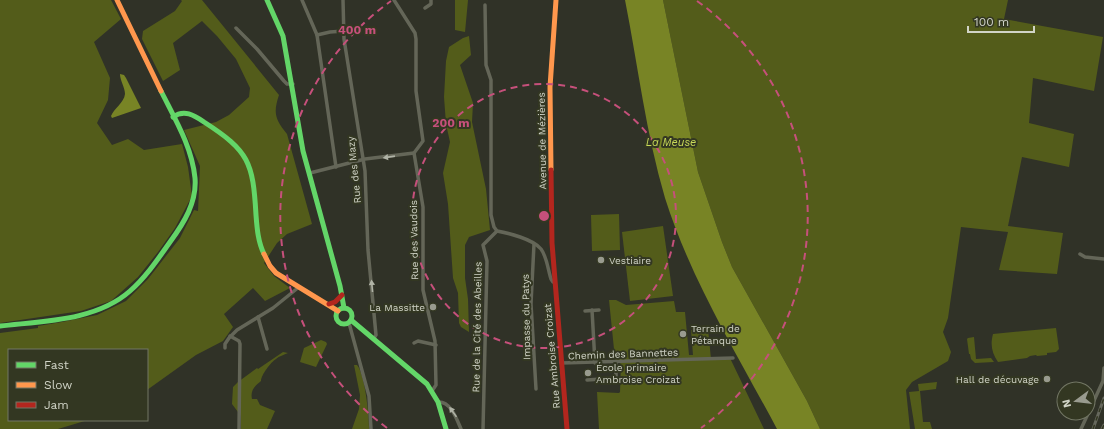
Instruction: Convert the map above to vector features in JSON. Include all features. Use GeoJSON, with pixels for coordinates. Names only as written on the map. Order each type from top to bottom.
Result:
{"type":"FeatureCollection","features":[{"type":"Feature","properties":{"kind":"main road"},"geometry":{"type":"LineString","coordinates":[[0,326],[82,315],[114,303],[135,287],[153,266],[182,226],[192,204],[195,190],[191,158],[117,0]]}},
{"type":"Feature","properties":{"kind":"main road"},"geometry":{"type":"LineString","coordinates":[[266,0],[283,36],[293,84],[304,151],[342,295],[344,308]]}},
{"type":"Feature","properties":{"kind":"main road","name":"Avenue de Mézières"},"geometry":{"type":"LineString","coordinates":[[555,282],[552,243],[550,87],[556,0]]}},
{"type":"Feature","properties":{"kind":"main road"},"geometry":{"type":"LineString","coordinates":[[173,117],[178,113],[186,112],[227,138],[242,151],[252,174],[259,236],[268,264],[276,272],[338,311]]}},
{"type":"Feature","properties":{"kind":"main road","name":"Rue Ambroise Croizat"},"geometry":{"type":"LineString","coordinates":[[555,282],[567,429]]}},
{"type":"Feature","properties":{"kind":"main road"},"geometry":{"type":"LineString","coordinates":[[329,304],[335,302],[342,295]]}},
{"type":"Feature","properties":{"kind":"main road"},"geometry":{"type":"LineString","coordinates":[[344,308],[351,312],[350,321]]}},
{"type":"Feature","properties":{"kind":"main road"},"geometry":{"type":"LineString","coordinates":[[344,308],[338,311],[336,316],[338,321],[344,324],[350,321]]}},
{"type":"Feature","properties":{"kind":"main road"},"geometry":{"type":"LineString","coordinates":[[350,321],[374,338],[427,384],[438,402],[446,429]]}},
{"type":"Feature","properties":{"kind":"street"},"geometry":{"type":"LineString","coordinates":[[302,0],[317,35],[336,167]]}},
{"type":"Feature","properties":{"kind":"street","name":"Rue des Mazy"},"geometry":{"type":"LineString","coordinates":[[343,0],[344,31],[363,160],[368,250],[376,335],[374,338]]}},
{"type":"Feature","properties":{"kind":"street"},"geometry":{"type":"LineString","coordinates":[[310,173],[363,160],[414,153],[423,141],[416,91],[415,33],[394,0]]}},
{"type":"Feature","properties":{"kind":"street"},"geometry":{"type":"LineString","coordinates":[[425,8],[431,4],[432,0]]}},
{"type":"Feature","properties":{"kind":"street"},"geometry":{"type":"LineString","coordinates":[[485,5],[486,65],[491,80],[491,214],[494,227],[497,231],[534,244],[542,250],[551,279],[555,282]]}},
{"type":"Feature","properties":{"kind":"street"},"geometry":{"type":"LineString","coordinates":[[236,28],[257,49],[287,84],[293,84]]}},
{"type":"Feature","properties":{"kind":"street"},"geometry":{"type":"LineString","coordinates":[[317,35],[344,31]]}},
{"type":"Feature","properties":{"kind":"street","name":"Rue des Vaudois"},"geometry":{"type":"LineString","coordinates":[[414,153],[423,207],[423,290],[436,345],[436,385],[432,391]]}},
{"type":"Feature","properties":{"kind":"street","name":"Rue de la Cité des Abeilles"},"geometry":{"type":"LineString","coordinates":[[483,429],[487,261],[483,245],[497,231]]}},
{"type":"Feature","properties":{"kind":"street","name":"Impasse du Patys"},"geometry":{"type":"LineString","coordinates":[[534,244],[532,304],[536,389]]}},
{"type":"Feature","properties":{"kind":"street"},"geometry":{"type":"LineString","coordinates":[[1080,254],[1085,258],[1104,258]]}},
{"type":"Feature","properties":{"kind":"street"},"geometry":{"type":"LineString","coordinates":[[225,348],[225,344],[230,336],[237,330],[273,308],[299,287]]}},
{"type":"Feature","properties":{"kind":"street"},"geometry":{"type":"LineString","coordinates":[[592,310],[595,363]]}},
{"type":"Feature","properties":{"kind":"street"},"geometry":{"type":"LineString","coordinates":[[585,311],[599,310]]}},
{"type":"Feature","properties":{"kind":"street"},"geometry":{"type":"LineString","coordinates":[[258,317],[267,350]]}},
{"type":"Feature","properties":{"kind":"street"},"geometry":{"type":"LineString","coordinates":[[350,321],[369,396],[372,429]]}},
{"type":"Feature","properties":{"kind":"street"},"geometry":{"type":"LineString","coordinates":[[230,336],[240,344],[239,429]]}},
{"type":"Feature","properties":{"kind":"street"},"geometry":{"type":"LineString","coordinates":[[414,343],[418,341],[436,345]]}},
{"type":"Feature","properties":{"kind":"street","name":"Chemin des Bannettes"},"geometry":{"type":"LineString","coordinates":[[561,363],[616,363],[734,358]]}},
{"type":"Feature","properties":{"kind":"street"},"geometry":{"type":"LineString","coordinates":[[587,380],[616,378],[616,363]]}},
{"type":"Feature","properties":{"kind":"street"},"geometry":{"type":"LineString","coordinates":[[1081,429],[1103,381],[1104,368]]}},
{"type":"Feature","properties":{"kind":"street"},"geometry":{"type":"LineString","coordinates":[[438,402],[442,402],[447,405],[455,415],[461,429]]}},
{"type":"Feature","properties":{"kind":"shaded area"},"geometry":{"type":"Polygon","coordinates":[[[0,0],[111,0],[121,19],[94,42],[110,78],[108,100],[97,123],[112,145],[128,139],[144,150],[182,144],[188,167],[192,196],[175,228],[158,252],[138,277],[111,301],[81,311],[0,323],[0,0]]]}},
{"type":"Feature","properties":{"kind":"shaded area"},"geometry":{"type":"Polygon","coordinates":[[[181,0],[202,0],[279,95],[276,107],[276,116],[287,134],[312,224],[287,234],[277,243],[264,263],[274,276],[290,288],[265,301],[253,288],[224,314],[233,327],[223,341],[196,355],[148,389],[148,349],[8,349],[8,421],[85,421],[58,429],[0,429],[0,333],[38,328],[38,326],[97,315],[126,301],[148,279],[180,238],[194,210],[198,211],[200,166],[184,130],[216,122],[229,115],[249,97],[250,88],[236,59],[202,21],[173,43],[180,70],[163,81],[142,39],[143,31],[175,11],[182,1],[181,0]]]}},
{"type":"Feature","properties":{"kind":"shaded area"},"geometry":{"type":"Polygon","coordinates":[[[455,0],[468,0],[465,32],[455,30],[455,0]]]}},
{"type":"Feature","properties":{"kind":"shaded area"},"geometry":{"type":"Polygon","coordinates":[[[663,0],[1008,0],[1004,19],[1103,37],[1094,91],[1033,78],[1029,123],[1074,134],[1069,167],[1022,157],[1008,226],[1063,233],[1057,274],[999,270],[1008,232],[961,227],[948,318],[943,332],[951,352],[948,361],[912,382],[906,390],[910,429],[820,429],[807,401],[732,267],[722,242],[698,172],[663,0]]]}},
{"type":"Feature","properties":{"kind":"shaded area"},"geometry":{"type":"Polygon","coordinates":[[[469,36],[471,55],[460,65],[473,103],[472,122],[486,189],[490,230],[469,237],[465,245],[465,278],[468,299],[469,332],[461,327],[459,323],[458,293],[453,278],[448,204],[443,173],[450,142],[446,124],[444,97],[446,61],[449,47],[469,36]]]}},
{"type":"Feature","properties":{"kind":"shaded area"},"geometry":{"type":"Polygon","coordinates":[[[619,214],[620,250],[592,251],[591,215],[619,214]]]}},
{"type":"Feature","properties":{"kind":"shaded area"},"geometry":{"type":"Polygon","coordinates":[[[663,226],[673,296],[630,301],[622,232],[663,226]]]}},
{"type":"Feature","properties":{"kind":"shaded area"},"geometry":{"type":"Polygon","coordinates":[[[609,300],[616,300],[626,305],[674,301],[676,312],[685,312],[689,355],[693,355],[691,330],[708,329],[711,359],[730,358],[764,429],[599,429],[597,392],[620,392],[621,364],[615,359],[609,300]]]}},
{"type":"Feature","properties":{"kind":"shaded area"},"geometry":{"type":"Polygon","coordinates":[[[1056,328],[1059,349],[1056,352],[1047,353],[1047,355],[1036,355],[1027,358],[998,362],[994,355],[992,349],[993,334],[1056,328]]]}},
{"type":"Feature","properties":{"kind":"shaded area"},"geometry":{"type":"Polygon","coordinates":[[[974,337],[976,359],[991,358],[994,362],[975,363],[971,359],[967,339],[974,337]]]}},
{"type":"Feature","properties":{"kind":"shaded area"},"geometry":{"type":"Polygon","coordinates":[[[321,340],[327,344],[316,367],[300,362],[304,348],[321,340]]]}},
{"type":"Feature","properties":{"kind":"shaded area"},"geometry":{"type":"Polygon","coordinates":[[[283,352],[288,353],[279,357],[272,363],[264,372],[261,381],[252,391],[252,399],[257,399],[260,405],[275,411],[267,429],[241,429],[241,416],[232,404],[233,387],[257,368],[258,369],[283,352]]]}},
{"type":"Feature","properties":{"kind":"shaded area"},"geometry":{"type":"Polygon","coordinates":[[[354,365],[357,365],[362,377],[367,405],[369,429],[352,429],[359,409],[360,395],[354,365]]]}},
{"type":"Feature","properties":{"kind":"shaded area"},"geometry":{"type":"Polygon","coordinates":[[[937,382],[936,389],[920,391],[923,422],[930,422],[932,429],[915,429],[909,392],[919,391],[918,384],[937,382]]]}},
{"type":"Feature","properties":{"kind":"water","name":"La Meuse"},"geometry":{"type":"Polygon","coordinates":[[[625,0],[663,0],[698,172],[722,242],[732,267],[807,401],[820,429],[777,429],[701,287],[676,228],[658,174],[647,125],[625,0]]]}},
{"type":"Feature","properties":{"kind":"water"},"geometry":{"type":"Polygon","coordinates":[[[120,74],[124,75],[126,78],[141,108],[112,118],[112,113],[123,100],[125,94],[120,74]]]}},
{"type":"Feature","properties":{"kind":"railway"},"geometry":{"type":"LineString","coordinates":[[1093,429],[1104,398]]}},
{"type":"Feature","properties":{"kind":"railway"},"geometry":{"type":"LineString","coordinates":[[1102,429],[1104,425]]}},
{"type":"Feature","properties":{"kind":"traffic: fast"},"geometry":{"type":"LineString","coordinates":[[267,0],[283,36],[303,151],[340,286],[344,308]]}},
{"type":"Feature","properties":{"kind":"traffic: fast"},"geometry":{"type":"LineString","coordinates":[[0,326],[68,318],[85,314],[116,301],[130,291],[141,280],[175,235],[185,220],[192,204],[195,178],[187,144],[161,91]]}},
{"type":"Feature","properties":{"kind":"traffic: fast"},"geometry":{"type":"LineString","coordinates":[[173,117],[181,113],[196,117],[231,141],[246,160],[253,182],[258,235],[264,254]]}},
{"type":"Feature","properties":{"kind":"traffic: fast"},"geometry":{"type":"LineString","coordinates":[[344,308],[350,310],[352,316],[350,322],[344,324],[338,322],[336,316],[338,310],[344,308]]}},
{"type":"Feature","properties":{"kind":"traffic: fast"},"geometry":{"type":"LineString","coordinates":[[351,320],[427,384],[438,402],[446,429]]}},
{"type":"Feature","properties":{"kind":"traffic: slow"},"geometry":{"type":"LineString","coordinates":[[117,0],[161,91]]}},
{"type":"Feature","properties":{"kind":"traffic: slow"},"geometry":{"type":"LineString","coordinates":[[551,170],[550,87],[556,0]]}},
{"type":"Feature","properties":{"kind":"traffic: slow"},"geometry":{"type":"LineString","coordinates":[[264,254],[270,266],[276,273],[338,311]]}},
{"type":"Feature","properties":{"kind":"traffic: jam"},"geometry":{"type":"LineString","coordinates":[[551,170],[552,243],[567,429]]}},
{"type":"Feature","properties":{"kind":"traffic: jam"},"geometry":{"type":"LineString","coordinates":[[329,304],[335,302],[342,295]]}},
{"type":"Feature","properties":{"kind":"place","name":"Vestiaire"},"geometry":{"type":"Point","coordinates":[601,260]}},
{"type":"Feature","properties":{"kind":"place","name":"La Massitte"},"geometry":{"type":"Point","coordinates":[433,307]}},
{"type":"Feature","properties":{"kind":"place","name":"Terrain de Pétanque"},"geometry":{"type":"Point","coordinates":[683,334]}},
{"type":"Feature","properties":{"kind":"place","name":"École primaire Ambroise Croizat"},"geometry":{"type":"Point","coordinates":[588,373]}},
{"type":"Feature","properties":{"kind":"place","name":"Hall de décuvage"},"geometry":{"type":"Point","coordinates":[1047,379]}}]}
